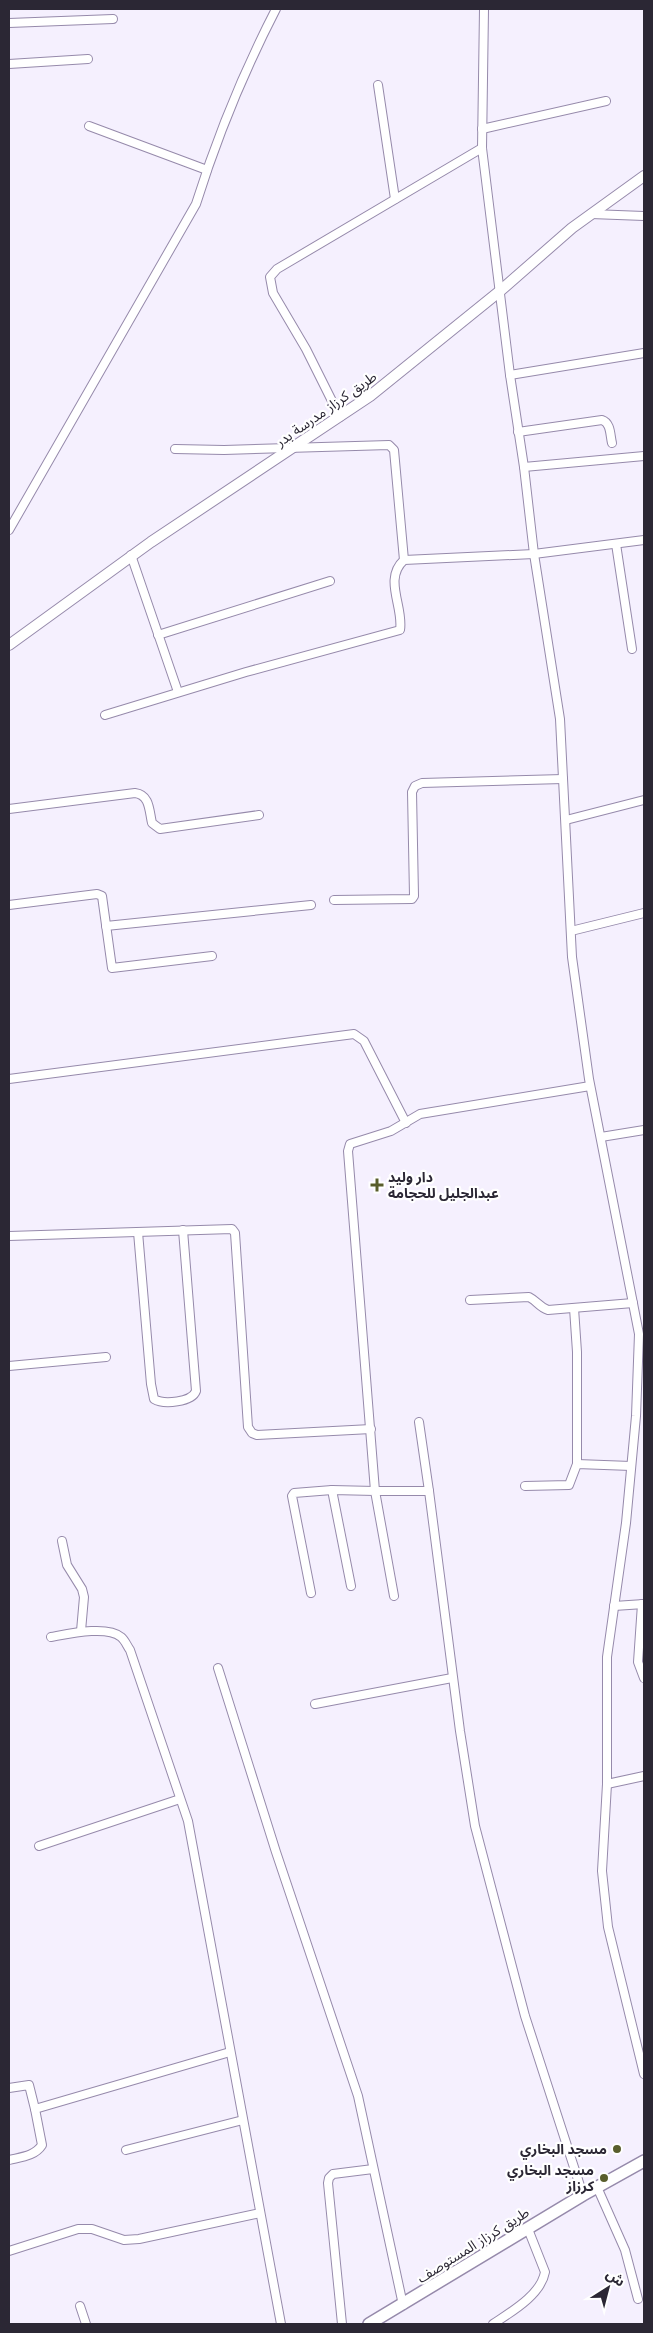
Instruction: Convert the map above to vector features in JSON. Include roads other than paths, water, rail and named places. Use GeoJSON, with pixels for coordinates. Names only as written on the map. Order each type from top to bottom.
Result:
{"type":"FeatureCollection","features":[{"type":"Feature","properties":{"kind":"main road","name":"طريق كرزاز المستوصف"},"geometry":{"type":"LineString","coordinates":[[369,2324],[644,2161]]}},
{"type":"Feature","properties":{"kind":"street"},"geometry":{"type":"LineString","coordinates":[[9,530],[196,204],[207,170],[255,50],[276,9]]}},
{"type":"Feature","properties":{"kind":"street"},"geometry":{"type":"LineString","coordinates":[[484,9],[482,148],[534,554],[560,719],[572,957],[590,1086],[639,1334],[636,1416],[608,1657],[607,1784],[603,1832],[604,1893],[608,1927],[644,2074]]}},
{"type":"Feature","properties":{"kind":"street"},"geometry":{"type":"LineString","coordinates":[[9,23],[113,19]]}},
{"type":"Feature","properties":{"kind":"street"},"geometry":{"type":"LineString","coordinates":[[9,64],[88,59]]}},
{"type":"Feature","properties":{"kind":"street"},"geometry":{"type":"LineString","coordinates":[[378,85],[395,199]]}},
{"type":"Feature","properties":{"kind":"street"},"geometry":{"type":"LineString","coordinates":[[482,129],[606,102]]}},
{"type":"Feature","properties":{"kind":"street"},"geometry":{"type":"LineString","coordinates":[[89,126],[207,170]]}},
{"type":"Feature","properties":{"kind":"street"},"geometry":{"type":"LineString","coordinates":[[340,417],[306,350],[273,293],[270,277],[277,269],[482,148]]}},
{"type":"Feature","properties":{"kind":"street","name":"طريق كرزاز مدرسة بدر"},"geometry":{"type":"LineString","coordinates":[[9,644],[131,556],[370,396],[500,291],[591,214],[644,176]]}},
{"type":"Feature","properties":{"kind":"street"},"geometry":{"type":"LineString","coordinates":[[591,214],[644,216]]}},
{"type":"Feature","properties":{"kind":"street"},"geometry":{"type":"LineString","coordinates":[[510,375],[644,353]]}},
{"type":"Feature","properties":{"kind":"street"},"geometry":{"type":"LineString","coordinates":[[518,432],[602,420],[606,421],[609,427],[612,443]]}},
{"type":"Feature","properties":{"kind":"street"},"geometry":{"type":"LineString","coordinates":[[175,449],[389,445],[394,450],[404,560]]}},
{"type":"Feature","properties":{"kind":"street"},"geometry":{"type":"LineString","coordinates":[[524,467],[644,456]]}},
{"type":"Feature","properties":{"kind":"street"},"geometry":{"type":"LineString","coordinates":[[106,715],[178,692],[400,630],[394,578],[397,568],[404,560],[534,554],[644,540]]}},
{"type":"Feature","properties":{"kind":"street"},"geometry":{"type":"LineString","coordinates":[[616,544],[632,649]]}},
{"type":"Feature","properties":{"kind":"street"},"geometry":{"type":"LineString","coordinates":[[131,556],[178,692]]}},
{"type":"Feature","properties":{"kind":"street"},"geometry":{"type":"LineString","coordinates":[[158,635],[330,581]]}},
{"type":"Feature","properties":{"kind":"street"},"geometry":{"type":"LineString","coordinates":[[334,900],[412,899],[414,896],[412,792],[415,786],[422,783],[563,779]]}},
{"type":"Feature","properties":{"kind":"street"},"geometry":{"type":"LineString","coordinates":[[9,809],[142,794],[146,798],[152,823],[160,829],[259,815]]}},
{"type":"Feature","properties":{"kind":"street"},"geometry":{"type":"LineString","coordinates":[[566,820],[644,800]]}},
{"type":"Feature","properties":{"kind":"street"},"geometry":{"type":"LineString","coordinates":[[9,905],[97,894],[102,896],[112,968],[212,956]]}},
{"type":"Feature","properties":{"kind":"street"},"geometry":{"type":"LineString","coordinates":[[106,926],[311,905]]}},
{"type":"Feature","properties":{"kind":"street"},"geometry":{"type":"LineString","coordinates":[[571,931],[644,913]]}},
{"type":"Feature","properties":{"kind":"street"},"geometry":{"type":"LineString","coordinates":[[9,1079],[354,1034],[364,1041],[406,1123]]}},
{"type":"Feature","properties":{"kind":"street"},"geometry":{"type":"LineString","coordinates":[[394,1596],[375,1491],[348,1150],[350,1144],[391,1131],[420,1114],[590,1086]]}},
{"type":"Feature","properties":{"kind":"street"},"geometry":{"type":"LineString","coordinates":[[601,1137],[644,1130]]}},
{"type":"Feature","properties":{"kind":"street"},"geometry":{"type":"LineString","coordinates":[[9,1236],[229,1228],[235,1233],[248,1427],[252,1433],[257,1435],[371,1429]]}},
{"type":"Feature","properties":{"kind":"street"},"geometry":{"type":"LineString","coordinates":[[138,1232],[151,1384],[154,1399],[162,1402],[190,1398],[196,1391],[183,1230]]}},
{"type":"Feature","properties":{"kind":"street"},"geometry":{"type":"LineString","coordinates":[[470,1300],[525,1297],[535,1300],[540,1308],[548,1310],[633,1303]]}},
{"type":"Feature","properties":{"kind":"street"},"geometry":{"type":"LineString","coordinates":[[525,1486],[569,1484],[577,1464],[577,1352],[574,1308]]}},
{"type":"Feature","properties":{"kind":"street"},"geometry":{"type":"LineString","coordinates":[[9,1366],[106,1358]]}},
{"type":"Feature","properties":{"kind":"street"},"geometry":{"type":"LineString","coordinates":[[419,1422],[430,1491],[452,1678],[475,1826],[525,2016],[584,2195]]}},
{"type":"Feature","properties":{"kind":"street"},"geometry":{"type":"LineString","coordinates":[[577,1464],[631,1466]]}},
{"type":"Feature","properties":{"kind":"street"},"geometry":{"type":"LineString","coordinates":[[311,1593],[292,1496],[298,1492],[332,1490],[430,1491]]}},
{"type":"Feature","properties":{"kind":"street"},"geometry":{"type":"LineString","coordinates":[[332,1490],[351,1586]]}},
{"type":"Feature","properties":{"kind":"street"},"geometry":{"type":"LineString","coordinates":[[62,1541],[67,1565],[82,1589],[84,1597],[80,1618],[81,1631]]}},
{"type":"Feature","properties":{"kind":"street"},"geometry":{"type":"LineString","coordinates":[[614,1606],[643,1604],[638,1662],[644,1678]]}},
{"type":"Feature","properties":{"kind":"street"},"geometry":{"type":"LineString","coordinates":[[51,1637],[81,1631],[111,1632],[120,1636],[130,1650],[188,1821],[281,2324]]}},
{"type":"Feature","properties":{"kind":"street"},"geometry":{"type":"LineString","coordinates":[[218,1668],[273,1843],[358,2096],[403,2305]]}},
{"type":"Feature","properties":{"kind":"street"},"geometry":{"type":"LineString","coordinates":[[315,1704],[452,1678]]}},
{"type":"Feature","properties":{"kind":"street"},"geometry":{"type":"LineString","coordinates":[[607,1784],[644,1776]]}},
{"type":"Feature","properties":{"kind":"street"},"geometry":{"type":"LineString","coordinates":[[39,1846],[180,1799]]}},
{"type":"Feature","properties":{"kind":"street"},"geometry":{"type":"LineString","coordinates":[[35,2109],[230,2052]]}},
{"type":"Feature","properties":{"kind":"street"},"geometry":{"type":"LineString","coordinates":[[9,2088],[30,2085],[42,2145],[39,2150],[31,2155],[9,2160]]}},
{"type":"Feature","properties":{"kind":"street"},"geometry":{"type":"LineString","coordinates":[[126,2150],[243,2120]]}},
{"type":"Feature","properties":{"kind":"street"},"geometry":{"type":"LineString","coordinates":[[342,2324],[328,2183],[333,2174],[373,2169]]}},
{"type":"Feature","properties":{"kind":"street"},"geometry":{"type":"LineString","coordinates":[[597,2188],[625,2250],[638,2300]]}},
{"type":"Feature","properties":{"kind":"street"},"geometry":{"type":"LineString","coordinates":[[9,2251],[78,2229],[92,2229],[124,2240],[139,2239],[260,2213]]}},
{"type":"Feature","properties":{"kind":"street"},"geometry":{"type":"LineString","coordinates":[[493,2324],[514,2310],[540,2286],[544,2279],[545,2272],[528,2229]]}},
{"type":"Feature","properties":{"kind":"street"},"geometry":{"type":"LineString","coordinates":[[80,2306],[86,2324]]}},
{"type":"Feature","properties":{"kind":"place","name":"دار وليد عبدالجليل للحجامة"},"geometry":{"type":"Point","coordinates":[377,1185]}},
{"type":"Feature","properties":{"kind":"place","name":"مسجد البخاري"},"geometry":{"type":"Point","coordinates":[617,2149]}},
{"type":"Feature","properties":{"kind":"place","name":"مسجد البخاري كرزاز"},"geometry":{"type":"Point","coordinates":[604,2178]}}]}
